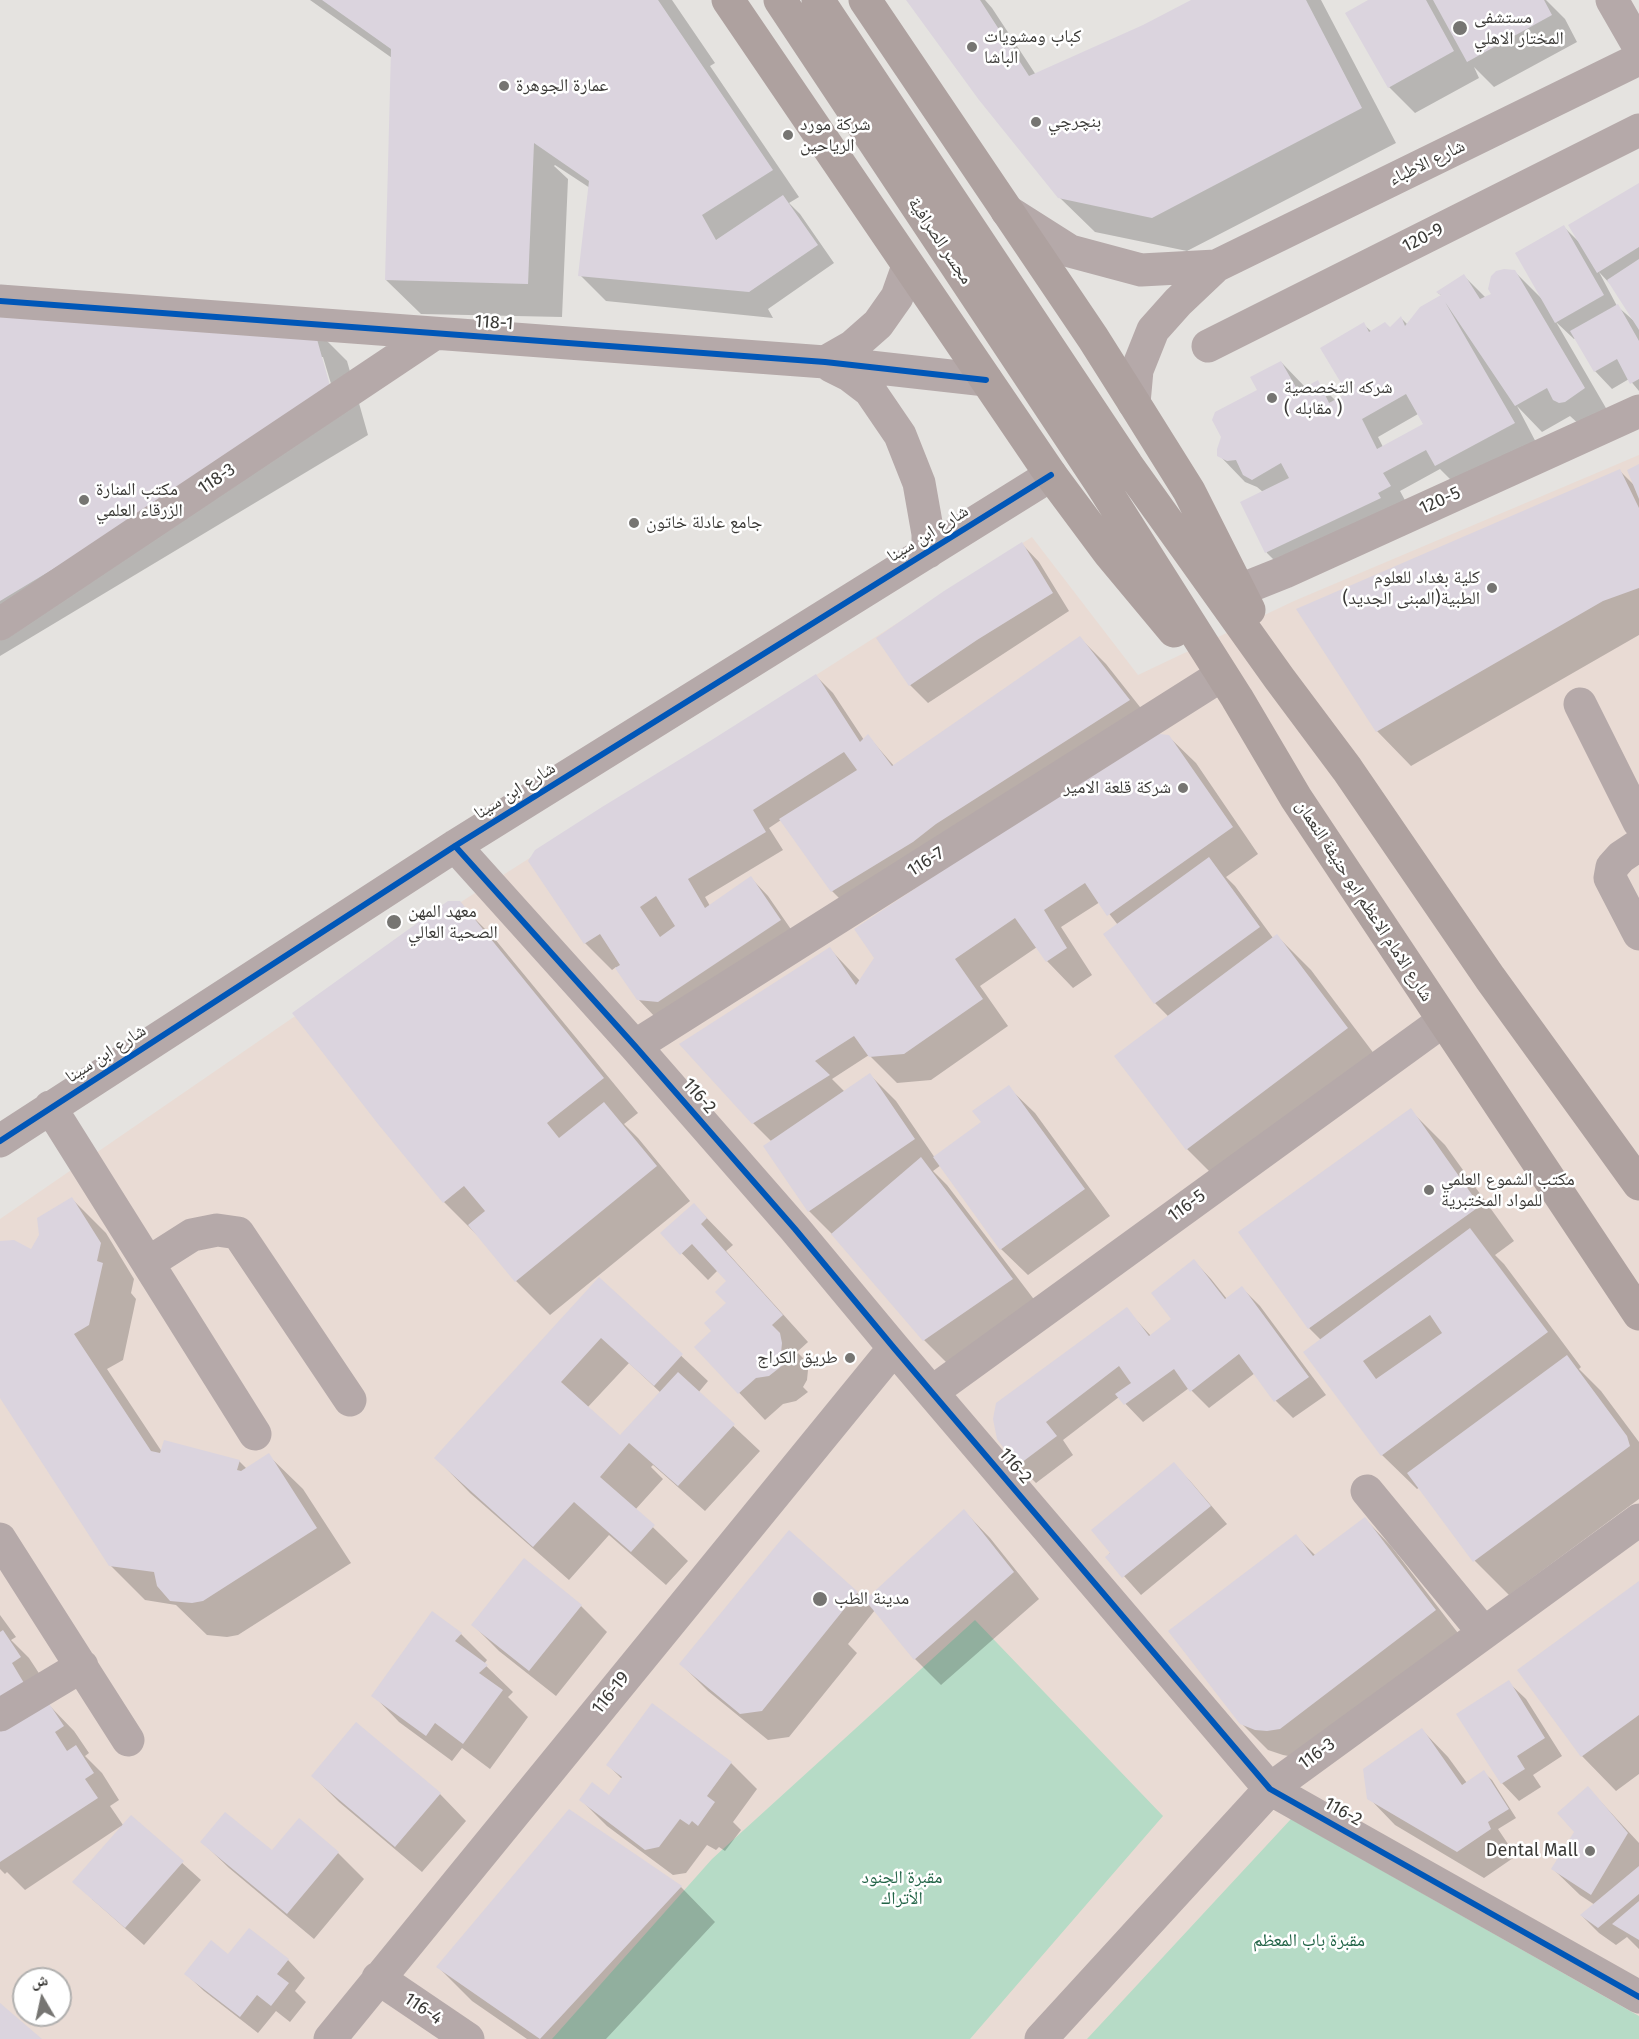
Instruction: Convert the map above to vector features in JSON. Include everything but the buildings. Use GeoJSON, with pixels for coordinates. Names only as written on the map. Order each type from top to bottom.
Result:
{"type":"FeatureCollection","features":[{"type":"Feature","properties":{"kind":"main road"},"geometry":{"type":"LineString","coordinates":[[728,0],[1051,475],[1109,553],[1171,628],[1227,688]]}},
{"type":"Feature","properties":{"kind":"main road","name":"مجسر الصرافية"},"geometry":{"type":"LineString","coordinates":[[780,0],[1114,473]]}},
{"type":"Feature","properties":{"kind":"main road","name":"مجسر الصرافية"},"geometry":{"type":"LineString","coordinates":[[818,0],[1114,473]]}},
{"type":"Feature","properties":{"kind":"main road"},"geometry":{"type":"LineString","coordinates":[[865,0],[1093,338],[1189,492],[1240,590],[1279,678]]}},
{"type":"Feature","properties":{"kind":"main road"},"geometry":{"type":"LineString","coordinates":[[1114,473],[1279,678],[1347,769],[1490,978],[1638,1181]]}},
{"type":"Feature","properties":{"kind":"main road","name":"شارع الامام الاعظم ابو حنيفة النعمان"},"geometry":{"type":"LineString","coordinates":[[1114,473],[1227,688],[1296,798],[1639,1314]]}},
{"type":"Feature","properties":{"kind":"street"},"geometry":{"type":"LineString","coordinates":[[1612,0],[1639,47]]}},
{"type":"Feature","properties":{"kind":"street","name":"شارع الاطباء"},"geometry":{"type":"LineString","coordinates":[[1216,266],[1639,59]]}},
{"type":"Feature","properties":{"kind":"street","name":"120-9"},"geometry":{"type":"LineString","coordinates":[[1208,346],[1639,130]]}},
{"type":"Feature","properties":{"kind":"street"},"geometry":{"type":"LineString","coordinates":[[1007,211],[1070,251],[1141,270],[1216,266]]}},
{"type":"Feature","properties":{"kind":"street"},"geometry":{"type":"LineString","coordinates":[[825,362],[853,346],[878,324],[897,297],[908,266]]}},
{"type":"Feature","properties":{"kind":"street"},"geometry":{"type":"LineString","coordinates":[[1134,403],[1137,370],[1153,330],[1178,302],[1216,266]]}},
{"type":"Feature","properties":{"kind":"street","name":"118-1"},"geometry":{"type":"LineString","coordinates":[[0,301],[825,362],[986,380]]}},
{"type":"Feature","properties":{"kind":"street","name":"118-3"},"geometry":{"type":"LineString","coordinates":[[0,624],[434,334]]}},
{"type":"Feature","properties":{"kind":"street","name":"118-1"},"geometry":{"type":"LineString","coordinates":[[825,362],[849,375],[870,391],[900,435],[919,483],[928,534],[928,552]]}},
{"type":"Feature","properties":{"kind":"street","name":"120-5"},"geometry":{"type":"LineString","coordinates":[[1240,590],[1285,572],[1639,411]]}},
{"type":"Feature","properties":{"kind":"street","name":"شارع ابن سينا"},"geometry":{"type":"LineString","coordinates":[[0,1141],[455,846],[1051,475]]}},
{"type":"Feature","properties":{"kind":"street","name":"116-7"},"geometry":{"type":"LineString","coordinates":[[635,1046],[1227,688]]}},
{"type":"Feature","properties":{"kind":"street"},"geometry":{"type":"LineString","coordinates":[[1580,704],[1639,822]]}},
{"type":"Feature","properties":{"kind":"street"},"geometry":{"type":"LineString","coordinates":[[1639,845],[1620,857],[1612,867],[1611,878],[1639,934]]}},
{"type":"Feature","properties":{"kind":"street","name":"116-2"},"geometry":{"type":"LineString","coordinates":[[455,846],[635,1046],[795,1229],[1270,1789],[1639,1997]]}},
{"type":"Feature","properties":{"kind":"street","name":"116-5"},"geometry":{"type":"LineString","coordinates":[[932,1392],[1443,1021]]}},
{"type":"Feature","properties":{"kind":"street"},"geometry":{"type":"LineString","coordinates":[[50,1107],[255,1434]]}},
{"type":"Feature","properties":{"kind":"street"},"geometry":{"type":"LineString","coordinates":[[148,1263],[192,1235],[217,1230],[238,1233],[350,1400]]}},
{"type":"Feature","properties":{"kind":"street","name":"116-19"},"geometry":{"type":"LineString","coordinates":[[330,2039],[894,1348]]}},
{"type":"Feature","properties":{"kind":"street"},"geometry":{"type":"LineString","coordinates":[[1367,1491],[1484,1633]]}},
{"type":"Feature","properties":{"kind":"street","name":"116-3"},"geometry":{"type":"LineString","coordinates":[[1041,2039],[1270,1789],[1639,1520]]}},
{"type":"Feature","properties":{"kind":"street"},"geometry":{"type":"LineString","coordinates":[[0,1539],[128,1740]]}},
{"type":"Feature","properties":{"kind":"street"},"geometry":{"type":"LineString","coordinates":[[0,1715],[82,1666]]}},
{"type":"Feature","properties":{"kind":"street","name":"116-4"},"geometry":{"type":"LineString","coordinates":[[378,1978],[468,2039]]}},
{"type":"Feature","properties":{"kind":"shaded area","name":"مدينة الطب"},"geometry":{"type":"Polygon","coordinates":[[[1639,455],[1639,2039],[0,2039],[0,1219],[464,900],[1032,537],[1138,675],[1294,601],[1639,455]]]}},
{"type":"Feature","properties":{"kind":"green space","name":"مقبرة الجنود الأتراك"},"geometry":{"type":"Polygon","coordinates":[[[975,1620],[1163,1816],[970,2039],[552,2039],[712,1859],[975,1620]]]}},
{"type":"Feature","properties":{"kind":"green space","name":"مقبرة باب المعظم"},"geometry":{"type":"Polygon","coordinates":[[[1291,1819],[1639,2016],[1639,2039],[1087,2039],[1291,1819]]]}},
{"type":"Feature","properties":{"kind":"cycle path"},"geometry":{"type":"LineString","coordinates":[[0,301],[825,362],[986,380]]}},
{"type":"Feature","properties":{"kind":"cycle path"},"geometry":{"type":"LineString","coordinates":[[0,1141],[455,846],[1051,475]]}},
{"type":"Feature","properties":{"kind":"cycle path"},"geometry":{"type":"LineString","coordinates":[[455,846],[635,1046],[795,1229],[1270,1789],[1639,1997]]}},
{"type":"Feature","properties":{"kind":"place","name":"مستشفى المختار الاهلي"},"geometry":{"type":"Point","coordinates":[1460,28]}},
{"type":"Feature","properties":{"kind":"place","name":"كباب ومشويات الباشا"},"geometry":{"type":"Point","coordinates":[972,47]}},
{"type":"Feature","properties":{"kind":"place","name":"عمارة الجوهرة"},"geometry":{"type":"Point","coordinates":[504,86]}},
{"type":"Feature","properties":{"kind":"place","name":"بنچرچي"},"geometry":{"type":"Point","coordinates":[1036,122]}},
{"type":"Feature","properties":{"kind":"place","name":"شركة مورد الرياحين"},"geometry":{"type":"Point","coordinates":[788,135]}},
{"type":"Feature","properties":{"kind":"place","name":"شركه التخصصية ( مقابله )"},"geometry":{"type":"Point","coordinates":[1272,398]}},
{"type":"Feature","properties":{"kind":"place","name":"مكتب المنارة الزرقاء العلمي"},"geometry":{"type":"Point","coordinates":[84,500]}},
{"type":"Feature","properties":{"kind":"place","name":"جامع عادلة خاتون"},"geometry":{"type":"Point","coordinates":[634,523]}},
{"type":"Feature","properties":{"kind":"place","name":"كلية بغداد للعلوم الطبية(المبنى الجديد)"},"geometry":{"type":"Point","coordinates":[1492,588]}},
{"type":"Feature","properties":{"kind":"place","name":"شركة قلعة الامير"},"geometry":{"type":"Point","coordinates":[1183,788]}},
{"type":"Feature","properties":{"kind":"place","name":"معهد المهن الصحية العالي"},"geometry":{"type":"Point","coordinates":[394,922]}},
{"type":"Feature","properties":{"kind":"place","name":"مكتب الشموع العلمي للمواد المختبرية"},"geometry":{"type":"Point","coordinates":[1429,1190]}},
{"type":"Feature","properties":{"kind":"place","name":"طريق الكراج"},"geometry":{"type":"Point","coordinates":[850,1358]}},
{"type":"Feature","properties":{"kind":"place","name":"مدينة الطب"},"geometry":{"type":"Point","coordinates":[820,1599]}},
{"type":"Feature","properties":{"kind":"place","name":"Dental Mall"},"geometry":{"type":"Point","coordinates":[1590,1851]}}]}
